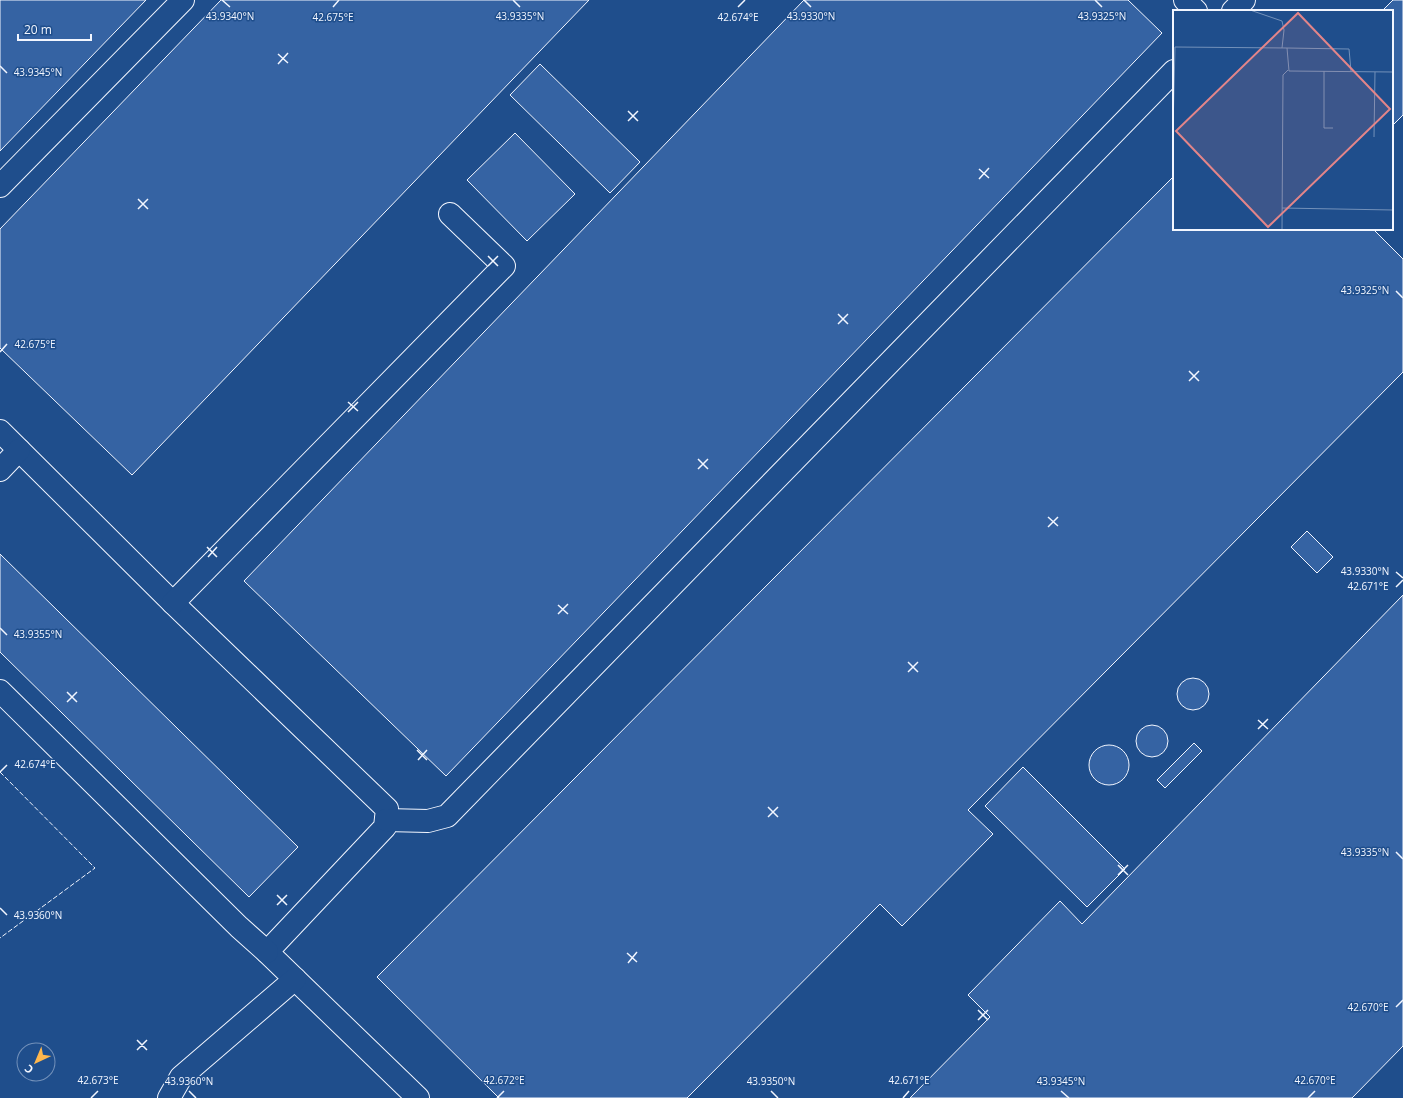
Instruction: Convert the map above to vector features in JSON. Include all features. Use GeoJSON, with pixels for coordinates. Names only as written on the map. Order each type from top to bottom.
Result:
{"type":"FeatureCollection","features":[{"type":"Feature","properties":{"kind":"lane"},"geometry":{"type":"LineString","coordinates":[[0,186],[182,0]]}},
{"type":"Feature","properties":{"kind":"lane"},"geometry":{"type":"LineString","coordinates":[[1185,0],[1195,10]]}},
{"type":"Feature","properties":{"kind":"lane"},"geometry":{"type":"LineString","coordinates":[[1234,10],[1244,0]]}},
{"type":"Feature","properties":{"kind":"lane"},"geometry":{"type":"LineString","coordinates":[[386,820],[428,821],[447,816],[1173,72]]}},
{"type":"Feature","properties":{"kind":"lane"},"geometry":{"type":"LineString","coordinates":[[173,603],[504,266],[450,214]]}},
{"type":"Feature","properties":{"kind":"lane"},"geometry":{"type":"LineString","coordinates":[[0,432],[173,603],[387,809],[385,827],[267,952]]}},
{"type":"Feature","properties":{"kind":"lane"},"geometry":{"type":"LineString","coordinates":[[0,470],[19,450]]}},
{"type":"Feature","properties":{"kind":"lane"},"geometry":{"type":"LineString","coordinates":[[0,691],[238,927],[267,952],[418,1098]]}},
{"type":"Feature","properties":{"kind":"lane"},"geometry":{"type":"LineString","coordinates":[[169,1098],[181,1077],[295,979]]}},
{"type":"Feature","properties":{"kind":"building"},"geometry":{"type":"Polygon","coordinates":[[[0,0],[146,0],[0,151],[0,0]]]}},
{"type":"Feature","properties":{"kind":"building"},"geometry":{"type":"Polygon","coordinates":[[[221,0],[589,0],[132,475],[0,348],[0,229],[221,0]]]}},
{"type":"Feature","properties":{"kind":"building"},"geometry":{"type":"Polygon","coordinates":[[[804,0],[1128,0],[1162,33],[446,776],[244,581],[804,0]]]}},
{"type":"Feature","properties":{"kind":"building"},"geometry":{"type":"Polygon","coordinates":[[[1393,0],[1403,0],[1403,115],[1393,125],[1393,10],[1383,10],[1393,0]]]}},
{"type":"Feature","properties":{"kind":"building"},"geometry":{"type":"Polygon","coordinates":[[[540,64],[640,162],[610,193],[510,95],[540,64]]]}},
{"type":"Feature","properties":{"kind":"building"},"geometry":{"type":"Polygon","coordinates":[[[515,133],[575,194],[527,241],[467,180],[515,133]]]}},
{"type":"Feature","properties":{"kind":"building"},"geometry":{"type":"Polygon","coordinates":[[[1173,177],[1173,230],[1374,230],[1403,259],[1403,372],[968,810],[993,834],[902,926],[880,904],[687,1098],[499,1098],[377,977],[1173,177]]]}},
{"type":"Feature","properties":{"kind":"building"},"geometry":{"type":"Polygon","coordinates":[[[1307,531],[1333,557],[1317,573],[1291,547],[1307,531]]]}},
{"type":"Feature","properties":{"kind":"building"},"geometry":{"type":"Polygon","coordinates":[[[0,554],[298,847],[249,897],[0,652],[0,554]]]}},
{"type":"Feature","properties":{"kind":"building"},"geometry":{"type":"Polygon","coordinates":[[[1403,595],[1403,1046],[1352,1098],[910,1098],[990,1017],[968,995],[1060,901],[1082,924],[1403,595]]]}},
{"type":"Feature","properties":{"kind":"building"},"geometry":{"type":"Polygon","coordinates":[[[1190,678],[1196,678],[1206,685],[1209,694],[1208,700],[1202,707],[1196,710],[1190,710],[1180,703],[1177,697],[1177,691],[1184,681],[1190,678]]]}},
{"type":"Feature","properties":{"kind":"building"},"geometry":{"type":"Polygon","coordinates":[[[1149,725],[1155,725],[1165,732],[1168,741],[1167,747],[1161,754],[1155,757],[1149,757],[1139,750],[1136,744],[1136,738],[1143,728],[1149,725]]]}},
{"type":"Feature","properties":{"kind":"building"},"geometry":{"type":"Polygon","coordinates":[[[1194,743],[1202,751],[1165,788],[1157,780],[1194,743]]]}},
{"type":"Feature","properties":{"kind":"building"},"geometry":{"type":"Polygon","coordinates":[[[1113,745],[1120,748],[1126,754],[1129,765],[1128,773],[1120,782],[1113,785],[1105,785],[1098,782],[1090,773],[1089,761],[1092,754],[1101,746],[1113,745]]]}},
{"type":"Feature","properties":{"kind":"building"},"geometry":{"type":"Polygon","coordinates":[[[1023,767],[1125,869],[1087,907],[985,806],[1023,767]]]}},
{"type":"Feature","properties":{"kind":"fence"},"geometry":{"type":"LineString","coordinates":[[0,772],[95,868],[0,938]]}}]}
